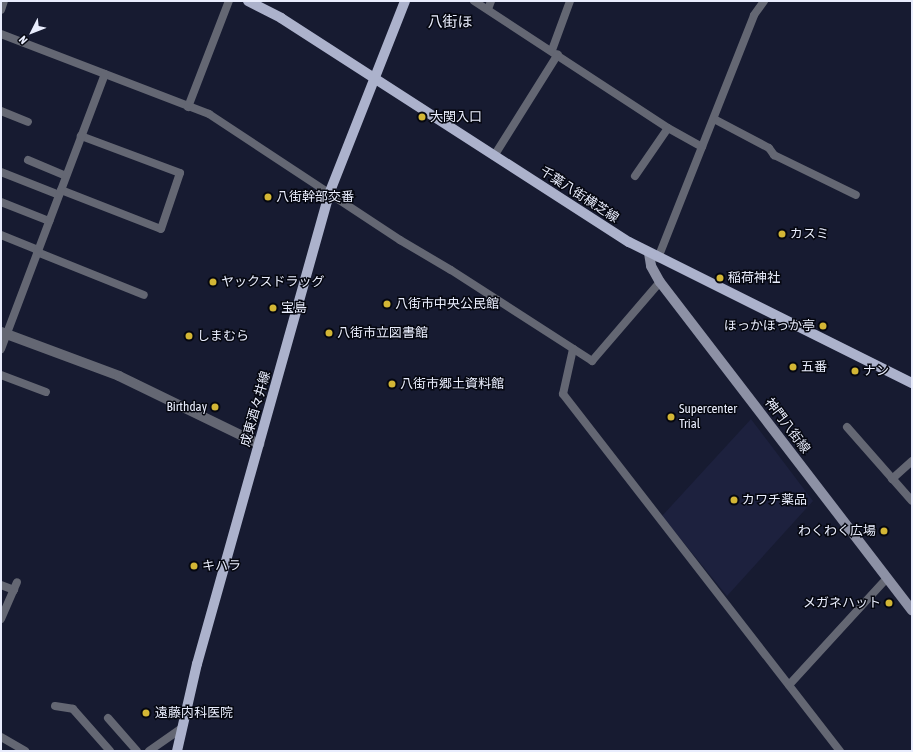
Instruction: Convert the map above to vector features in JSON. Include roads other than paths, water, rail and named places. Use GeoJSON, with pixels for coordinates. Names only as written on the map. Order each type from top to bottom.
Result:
{"type":"FeatureCollection","features":[{"type":"Feature","properties":{"kind":"main road","name":"成東酒々井線"},"geometry":{"type":"LineString","coordinates":[[177,751],[197,664],[329,194],[376,79],[405,1]]}},
{"type":"Feature","properties":{"kind":"main road","name":"千葉八街横芝線"},"geometry":{"type":"LineString","coordinates":[[254,2],[494,156],[654,256],[912,383]]}},
{"type":"Feature","properties":{"kind":"main road","name":"神門八街線"},"geometry":{"type":"LineString","coordinates":[[654,256],[651,266],[660,282],[912,610]]}},
{"type":"Feature","properties":{"kind":"street"},"geometry":{"type":"LineString","coordinates":[[1,10],[4,1]]}},
{"type":"Feature","properties":{"kind":"street"},"geometry":{"type":"LineString","coordinates":[[188,106],[229,1]]}},
{"type":"Feature","properties":{"kind":"street"},"geometry":{"type":"LineString","coordinates":[[474,1],[555,52],[668,128],[702,147]]}},
{"type":"Feature","properties":{"kind":"street"},"geometry":{"type":"LineString","coordinates":[[488,10],[491,1]]}},
{"type":"Feature","properties":{"kind":"street"},"geometry":{"type":"LineString","coordinates":[[494,156],[555,52],[570,1]]}},
{"type":"Feature","properties":{"kind":"street"},"geometry":{"type":"LineString","coordinates":[[654,256],[714,119],[754,16],[764,1]]}},
{"type":"Feature","properties":{"kind":"street"},"geometry":{"type":"LineString","coordinates":[[1,34],[209,114],[329,194],[592,360],[660,282]]}},
{"type":"Feature","properties":{"kind":"street"},"geometry":{"type":"LineString","coordinates":[[1,349],[4,333],[38,251],[105,74]]}},
{"type":"Feature","properties":{"kind":"street"},"geometry":{"type":"LineString","coordinates":[[1,111],[28,122]]}},
{"type":"Feature","properties":{"kind":"street"},"geometry":{"type":"LineString","coordinates":[[714,119],[769,148],[774,155],[856,195]]}},
{"type":"Feature","properties":{"kind":"street"},"geometry":{"type":"LineString","coordinates":[[634,176],[668,128]]}},
{"type":"Feature","properties":{"kind":"street"},"geometry":{"type":"LineString","coordinates":[[1,172],[161,229],[180,173],[81,136]]}},
{"type":"Feature","properties":{"kind":"street"},"geometry":{"type":"LineString","coordinates":[[28,160],[66,176]]}},
{"type":"Feature","properties":{"kind":"street"},"geometry":{"type":"LineString","coordinates":[[1,202],[49,221]]}},
{"type":"Feature","properties":{"kind":"street"},"geometry":{"type":"LineString","coordinates":[[1,235],[144,295]]}},
{"type":"Feature","properties":{"kind":"street"},"geometry":{"type":"LineString","coordinates":[[4,333],[119,376],[259,444]]}},
{"type":"Feature","properties":{"kind":"street"},"geometry":{"type":"LineString","coordinates":[[574,349],[563,394],[840,751]]}},
{"type":"Feature","properties":{"kind":"street"},"geometry":{"type":"LineString","coordinates":[[1,374],[46,392]]}},
{"type":"Feature","properties":{"kind":"street"},"geometry":{"type":"LineString","coordinates":[[847,427],[912,501]]}},
{"type":"Feature","properties":{"kind":"street"},"geometry":{"type":"LineString","coordinates":[[892,479],[912,461]]}},
{"type":"Feature","properties":{"kind":"street"},"geometry":{"type":"LineString","coordinates":[[789,685],[887,578]]}},
{"type":"Feature","properties":{"kind":"street"},"geometry":{"type":"LineString","coordinates":[[1,619],[17,582]]}},
{"type":"Feature","properties":{"kind":"street"},"geometry":{"type":"LineString","coordinates":[[1,585],[14,590]]}},
{"type":"Feature","properties":{"kind":"street"},"geometry":{"type":"LineString","coordinates":[[55,706],[73,709],[110,751]]}},
{"type":"Feature","properties":{"kind":"street"},"geometry":{"type":"LineString","coordinates":[[108,718],[137,751]]}},
{"type":"Feature","properties":{"kind":"street"},"geometry":{"type":"LineString","coordinates":[[149,751],[182,728]]}},
{"type":"Feature","properties":{"kind":"street"},"geometry":{"type":"LineString","coordinates":[[1,737],[25,751]]}},
{"type":"Feature","properties":{"kind":"place","name":"大関入口"},"geometry":{"type":"Point","coordinates":[422,117]}},
{"type":"Feature","properties":{"kind":"place","name":"八街幹部交番"},"geometry":{"type":"Point","coordinates":[268,197]}},
{"type":"Feature","properties":{"kind":"place","name":"カスミ"},"geometry":{"type":"Point","coordinates":[782,234]}},
{"type":"Feature","properties":{"kind":"place","name":"稲荷神社"},"geometry":{"type":"Point","coordinates":[720,278]}},
{"type":"Feature","properties":{"kind":"place","name":"ヤックスドラッグ"},"geometry":{"type":"Point","coordinates":[213,282]}},
{"type":"Feature","properties":{"kind":"place","name":"八街市中央公民館"},"geometry":{"type":"Point","coordinates":[387,304]}},
{"type":"Feature","properties":{"kind":"place","name":"宝島"},"geometry":{"type":"Point","coordinates":[273,308]}},
{"type":"Feature","properties":{"kind":"place","name":"ほっかほっか亭"},"geometry":{"type":"Point","coordinates":[823,326]}},
{"type":"Feature","properties":{"kind":"place","name":"八街市立図書館"},"geometry":{"type":"Point","coordinates":[329,333]}},
{"type":"Feature","properties":{"kind":"place","name":"しまむら"},"geometry":{"type":"Point","coordinates":[189,336]}},
{"type":"Feature","properties":{"kind":"place","name":"五番"},"geometry":{"type":"Point","coordinates":[793,367]}},
{"type":"Feature","properties":{"kind":"place","name":"ナン"},"geometry":{"type":"Point","coordinates":[855,371]}},
{"type":"Feature","properties":{"kind":"place","name":"八街市郷土資料館"},"geometry":{"type":"Point","coordinates":[392,384]}},
{"type":"Feature","properties":{"kind":"place","name":"Birthday"},"geometry":{"type":"Point","coordinates":[215,407]}},
{"type":"Feature","properties":{"kind":"place","name":"Supercenter Trial"},"geometry":{"type":"Point","coordinates":[671,417]}},
{"type":"Feature","properties":{"kind":"place","name":"カワチ薬品"},"geometry":{"type":"Point","coordinates":[734,500]}},
{"type":"Feature","properties":{"kind":"place","name":"わくわく広場"},"geometry":{"type":"Point","coordinates":[884,531]}},
{"type":"Feature","properties":{"kind":"place","name":"キハラ"},"geometry":{"type":"Point","coordinates":[194,566]}},
{"type":"Feature","properties":{"kind":"place","name":"メガネハット"},"geometry":{"type":"Point","coordinates":[889,603]}},
{"type":"Feature","properties":{"kind":"place","name":"遠藤内科医院"},"geometry":{"type":"Point","coordinates":[146,713]}},
{"type":"Feature","properties":{"kind":"district","name":"八街ほ"},"geometry":{"type":"Point","coordinates":[450,22]}}]}
